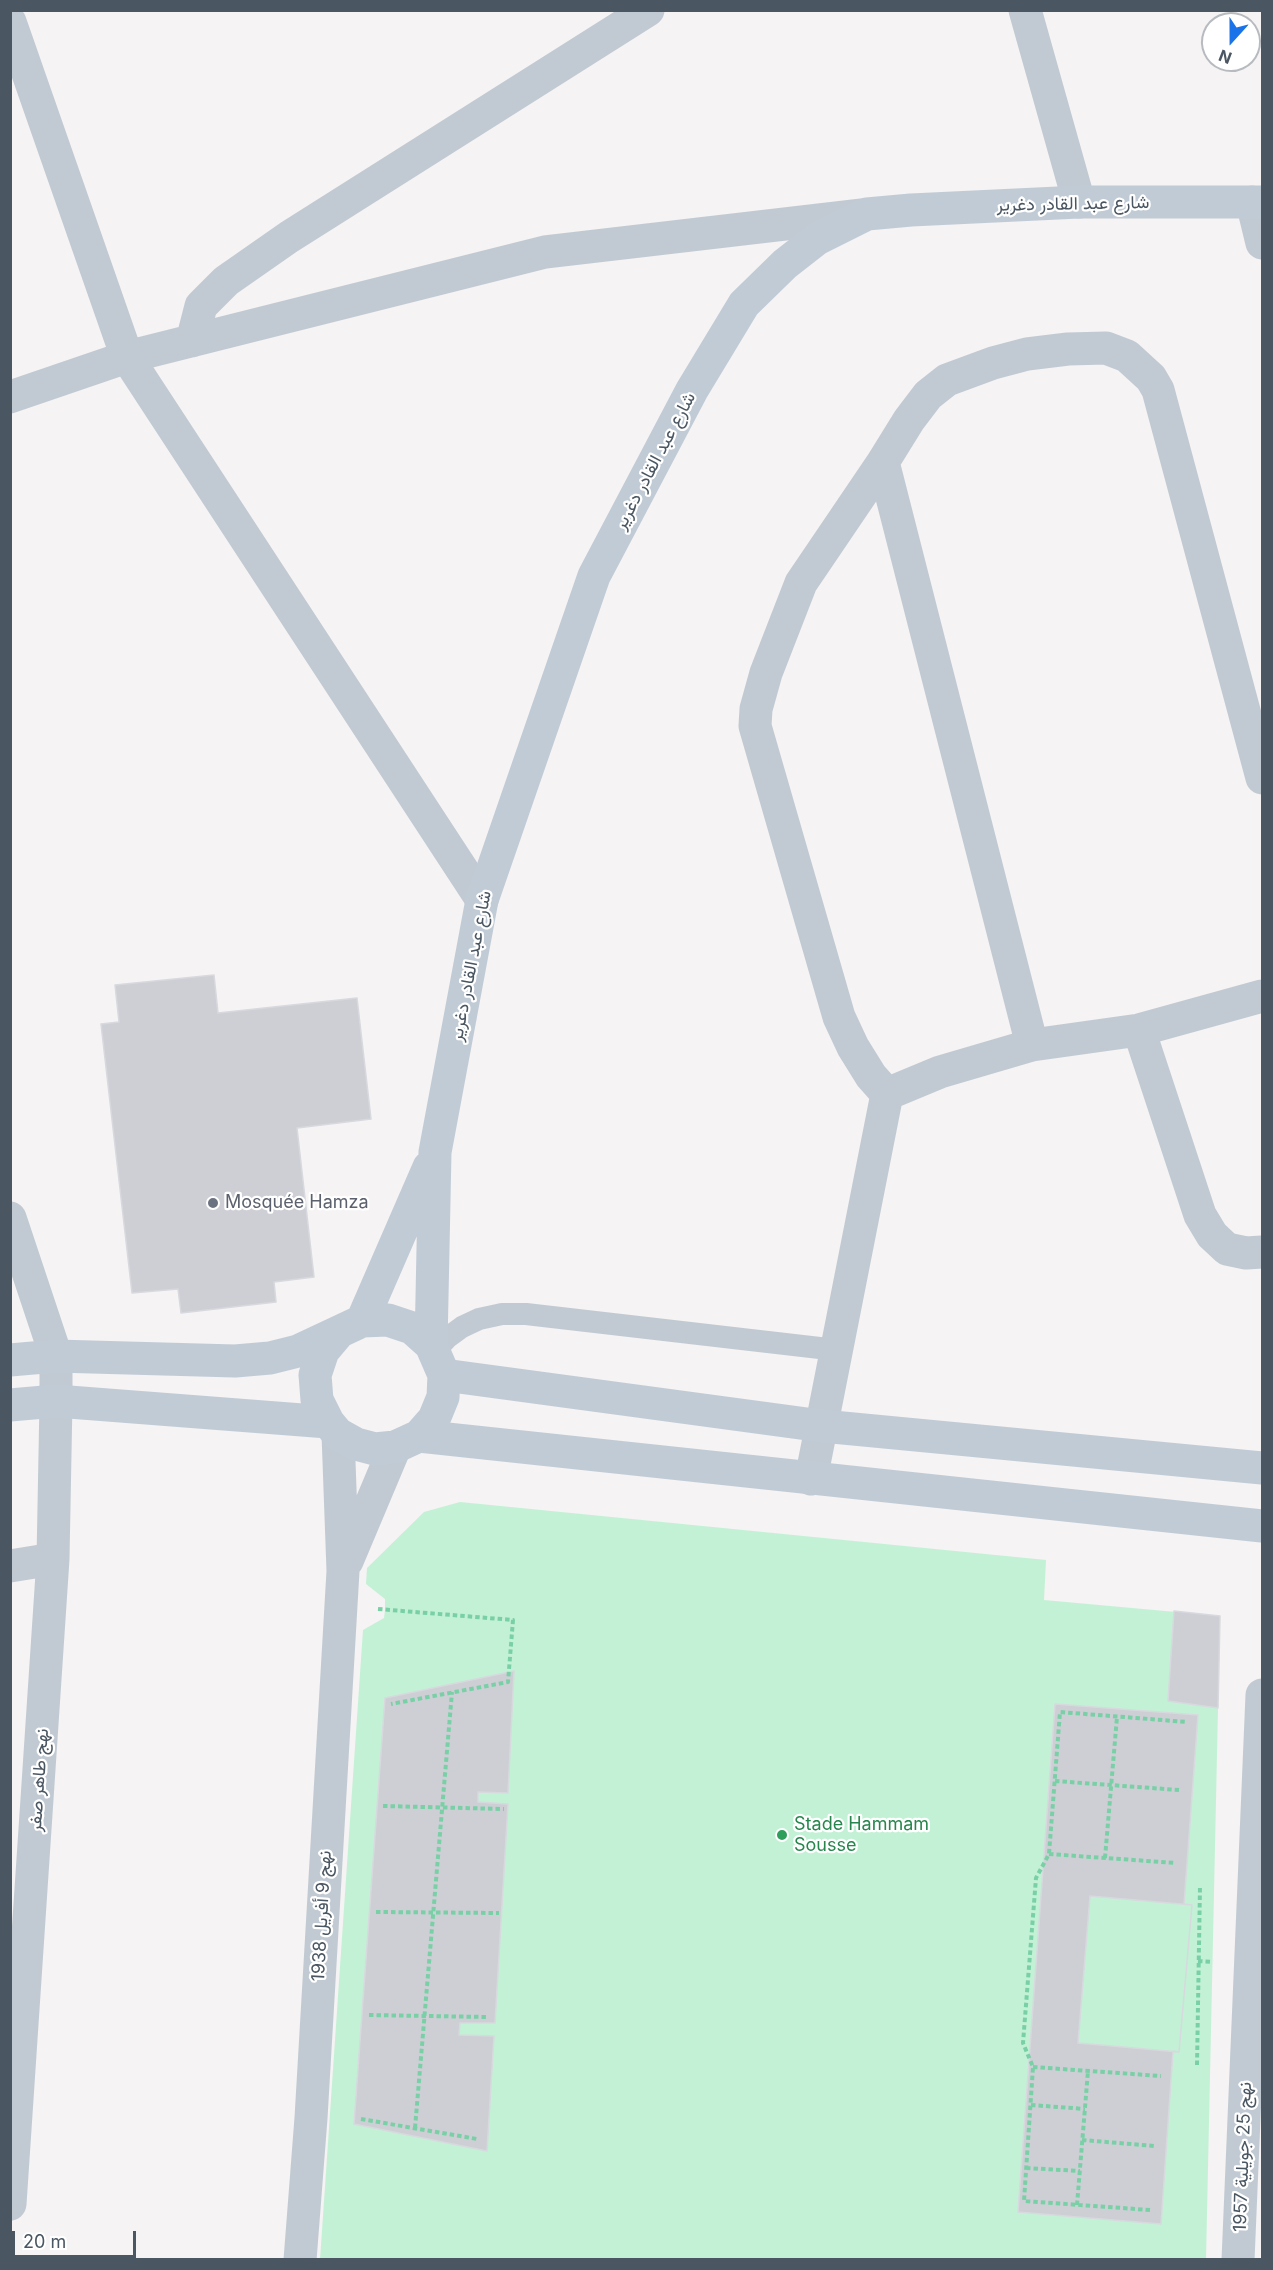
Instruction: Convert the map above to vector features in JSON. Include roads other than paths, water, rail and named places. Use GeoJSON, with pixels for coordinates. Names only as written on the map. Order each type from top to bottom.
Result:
{"type":"FeatureCollection","features":[{"type":"Feature","properties":{"kind":"main road","name":"شارع عبد القادر دغرير"},"geometry":{"type":"LineString","coordinates":[[436,1357],[435,1152],[482,900],[594,576],[692,390],[744,304],[784,264],[817,239],[867,214],[1079,202],[1257,202]]}},
{"type":"Feature","properties":{"kind":"main road","name":"شارع عبد القادر دغرير"},"geometry":{"type":"LineString","coordinates":[[351,1327],[435,1152]]}},
{"type":"Feature","properties":{"kind":"main road"},"geometry":{"type":"LineString","coordinates":[[10,1360],[56,1356],[235,1361],[258,1359],[298,1351],[351,1327],[388,1320],[412,1328],[436,1357],[443,1397],[434,1419],[407,1441]]}},
{"type":"Feature","properties":{"kind":"main road"},"geometry":{"type":"LineString","coordinates":[[351,1327],[323,1351],[315,1376],[317,1400],[333,1428],[356,1444],[375,1449],[407,1441],[811,1479],[1263,1526]]}},
{"type":"Feature","properties":{"kind":"main road"},"geometry":{"type":"LineString","coordinates":[[436,1357],[822,1426],[1263,1468]]}},
{"type":"Feature","properties":{"kind":"main road"},"geometry":{"type":"LineString","coordinates":[[10,1405],[56,1401],[333,1428]]}},
{"type":"Feature","properties":{"kind":"street"},"geometry":{"type":"LineString","coordinates":[[192,341],[201,306],[226,281],[289,237],[648,10]]}},
{"type":"Feature","properties":{"kind":"street"},"geometry":{"type":"LineString","coordinates":[[1025,10],[1079,202]]}},
{"type":"Feature","properties":{"kind":"street"},"geometry":{"type":"LineString","coordinates":[[10,22],[127,357],[482,900]]}},
{"type":"Feature","properties":{"kind":"street"},"geometry":{"type":"LineString","coordinates":[[1257,202],[1263,243]]}},
{"type":"Feature","properties":{"kind":"street"},"geometry":{"type":"LineString","coordinates":[[10,397],[127,357],[545,252],[867,214]]}},
{"type":"Feature","properties":{"kind":"street"},"geometry":{"type":"LineString","coordinates":[[887,1094],[871,1076],[853,1047],[839,1017],[754,726],[766,673],[801,583],[928,395],[948,380],[993,363],[1027,354],[1096,348],[1106,348],[1127,356],[1151,378],[1158,390],[1263,778]]}},
{"type":"Feature","properties":{"kind":"street"},"geometry":{"type":"LineString","coordinates":[[883,462],[1032,1045]]}},
{"type":"Feature","properties":{"kind":"street"},"geometry":{"type":"LineString","coordinates":[[887,1094],[940,1072],[1032,1045],[1139,1030],[1263,996]]}},
{"type":"Feature","properties":{"kind":"street"},"geometry":{"type":"LineString","coordinates":[[1139,1030],[1200,1215],[1212,1235],[1227,1248],[1246,1253],[1263,1252]]}},
{"type":"Feature","properties":{"kind":"street"},"geometry":{"type":"LineString","coordinates":[[811,1479],[887,1094]]}},
{"type":"Feature","properties":{"kind":"street","name":"نهج طاهر صفر"},"geometry":{"type":"LineString","coordinates":[[10,1218],[56,1356],[53,1559],[18,1995],[10,2204]]}},
{"type":"Feature","properties":{"kind":"street"},"geometry":{"type":"LineString","coordinates":[[333,1428],[343,1571]]}},
{"type":"Feature","properties":{"kind":"street"},"geometry":{"type":"LineString","coordinates":[[343,1571],[407,1441]]}},
{"type":"Feature","properties":{"kind":"street"},"geometry":{"type":"LineString","coordinates":[[10,1566],[53,1559]]}},
{"type":"Feature","properties":{"kind":"street","name":"نهج 9 أفريل 1938"},"geometry":{"type":"LineString","coordinates":[[300,2259],[311,2118],[343,1571]]}},
{"type":"Feature","properties":{"kind":"street","name":"نهج 25 جويلية 1957"},"geometry":{"type":"LineString","coordinates":[[1238,2259],[1263,1695]]}},
{"type":"Feature","properties":{"kind":"lane"},"geometry":{"type":"LineString","coordinates":[[436,1357],[447,1338],[462,1327],[479,1319],[502,1314],[526,1314],[837,1350]]}},
{"type":"Feature","properties":{"kind":"place","name":"Mosquée Hamza"},"geometry":{"type":"Point","coordinates":[213,1203]}},
{"type":"Feature","properties":{"kind":"place","name":"Stade Hammam Sousse"},"geometry":{"type":"Point","coordinates":[782,1835]}}]}
